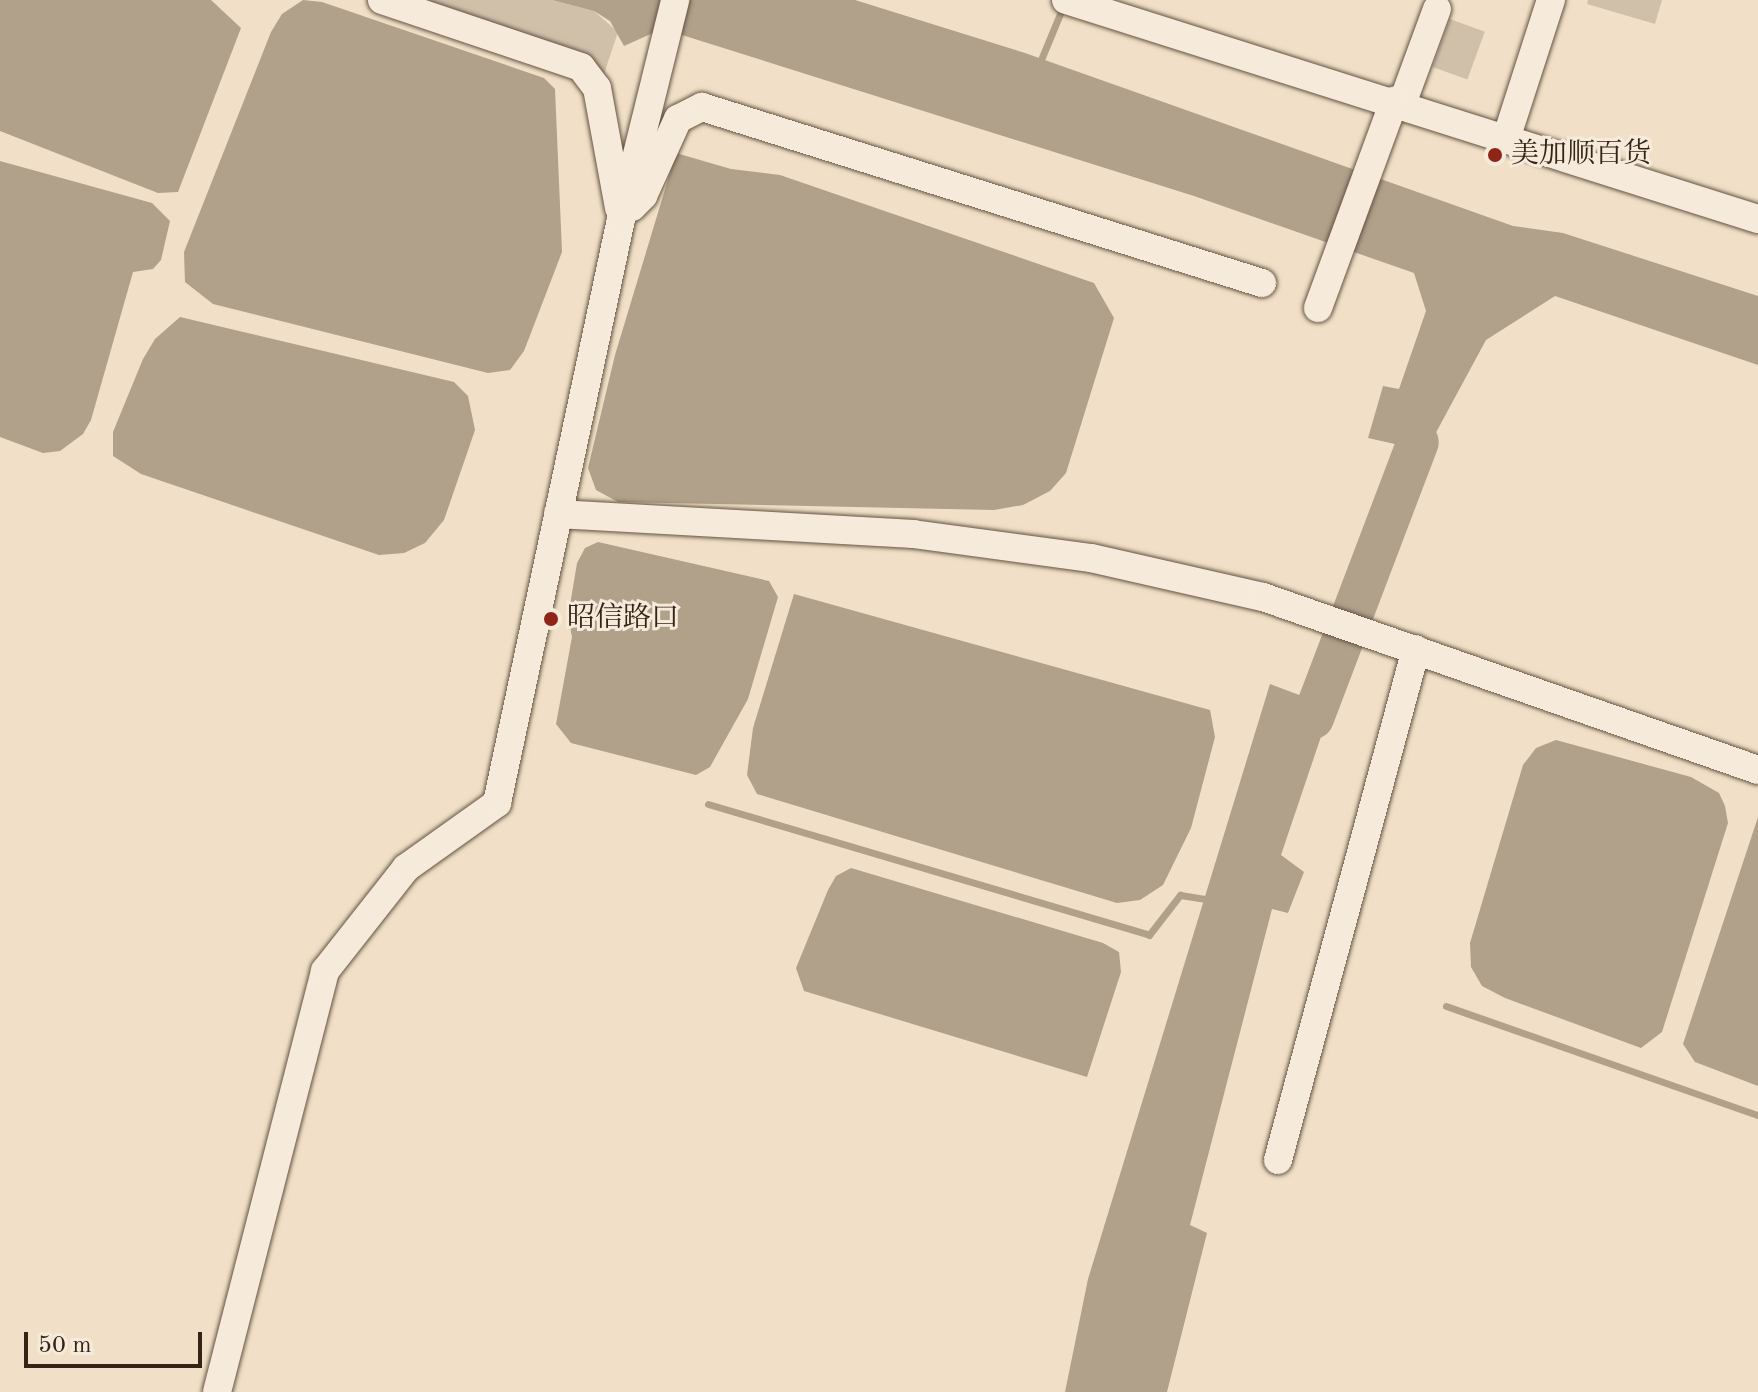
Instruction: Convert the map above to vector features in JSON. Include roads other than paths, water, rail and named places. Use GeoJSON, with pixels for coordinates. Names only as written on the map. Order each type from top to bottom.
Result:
{"type":"FeatureCollection","features":[{"type":"Feature","properties":{"kind":"street"},"geometry":{"type":"LineString","coordinates":[[382,0],[581,67],[597,88],[624,206]]}},
{"type":"Feature","properties":{"kind":"street"},"geometry":{"type":"LineString","coordinates":[[217,1392],[325,971],[406,868],[497,803],[624,206],[675,0]]}},
{"type":"Feature","properties":{"kind":"street"},"geometry":{"type":"LineString","coordinates":[[1066,0],[1507,136],[1758,219]]}},
{"type":"Feature","properties":{"kind":"street"},"geometry":{"type":"LineString","coordinates":[[1507,136],[1551,0]]}},
{"type":"Feature","properties":{"kind":"street"},"geometry":{"type":"LineString","coordinates":[[1318,308],[1437,9]]}},
{"type":"Feature","properties":{"kind":"street"},"geometry":{"type":"LineString","coordinates":[[624,206],[643,196],[678,119],[702,107],[1262,283]]}},
{"type":"Feature","properties":{"kind":"street"},"geometry":{"type":"LineString","coordinates":[[558,514],[737,522],[1003,544],[1263,597],[1758,770]]}},
{"type":"Feature","properties":{"kind":"street"},"geometry":{"type":"LineString","coordinates":[[1278,1160],[1416,649]]}},
{"type":"Feature","properties":{"kind":"waterway"},"geometry":{"type":"LineString","coordinates":[[1040,62],[1064,4]]}},
{"type":"Feature","properties":{"kind":"waterway"},"geometry":{"type":"LineString","coordinates":[[1313,718],[1418,442]]}},
{"type":"Feature","properties":{"kind":"waterway"},"geometry":{"type":"LineString","coordinates":[[708,804],[1149,935],[1180,895],[1205,899]]}},
{"type":"Feature","properties":{"kind":"waterway"},"geometry":{"type":"LineString","coordinates":[[1446,1006],[1758,1115]]}},
{"type":"Feature","properties":{"kind":"place","name":"美加顺百货"},"geometry":{"type":"Point","coordinates":[1495,155]}},
{"type":"Feature","properties":{"kind":"place","name":"昭信路口"},"geometry":{"type":"Point","coordinates":[551,619]}}]}
